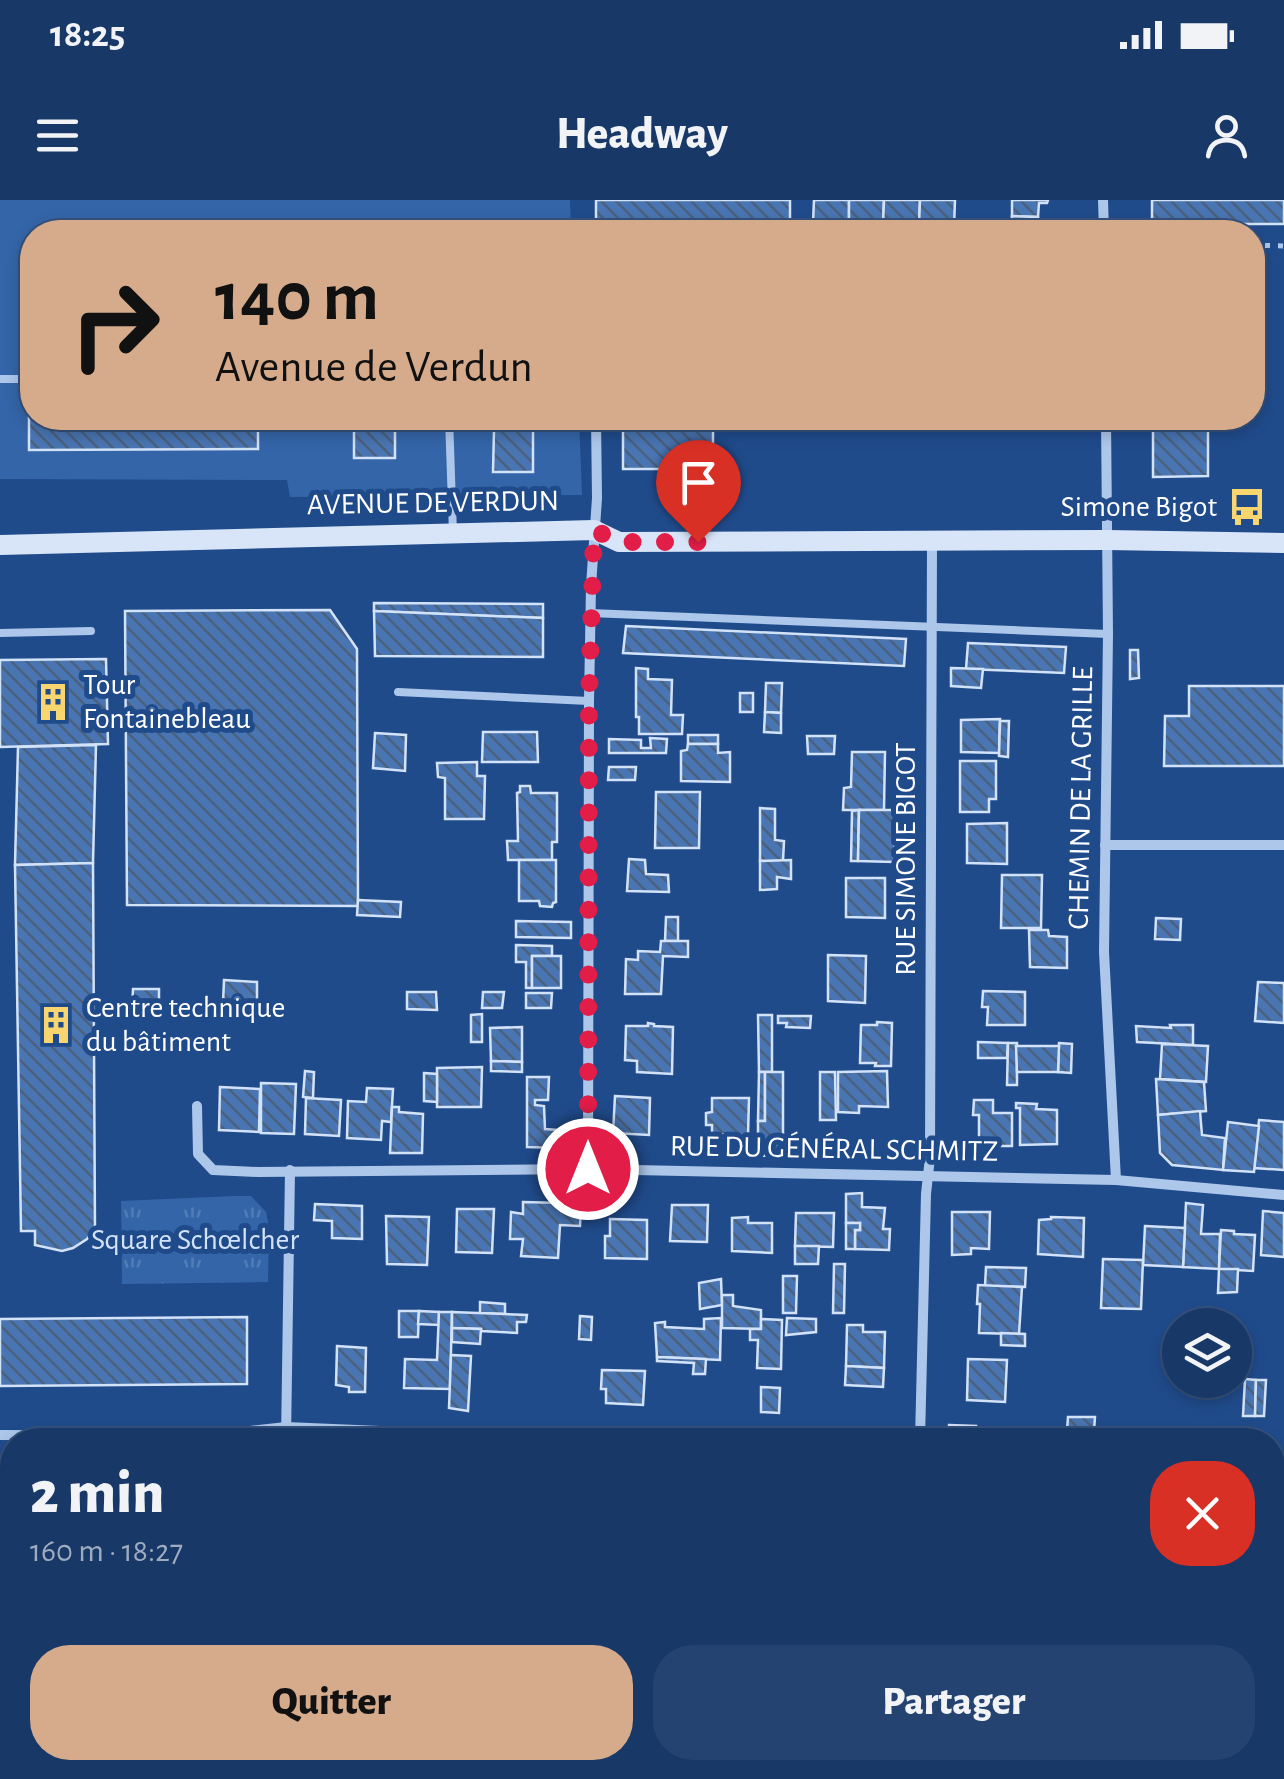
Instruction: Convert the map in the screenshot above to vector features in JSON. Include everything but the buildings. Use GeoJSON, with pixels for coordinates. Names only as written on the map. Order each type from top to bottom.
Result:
{"type":"FeatureCollection","features":[{"type":"Feature","properties":{"kind":"street"},"geometry":{"type":"LineString","coordinates":[[588,1169],[589,700],[596,430]]}},
{"type":"Feature","properties":{"kind":"street","name":"CHEMIN DE LA GRILLE"},"geometry":{"type":"LineString","coordinates":[[1106,430],[1104,952],[1116,1180]]}},
{"type":"Feature","properties":{"kind":"street","name":"AVENUE DE VERDUN"},"geometry":{"type":"LineString","coordinates":[[0,545],[594,530],[619,542],[1284,542]]}},
{"type":"Feature","properties":{"kind":"street","name":"RUE SIMONE BIGOT"},"geometry":{"type":"LineString","coordinates":[[920,1428],[930,1157],[932,542]]}},
{"type":"Feature","properties":{"kind":"street"},"geometry":{"type":"LineString","coordinates":[[1105,845],[1284,845]]}},
{"type":"Feature","properties":{"kind":"street","name":"RUE DU GÉNÉRAL SCHMITZ"},"geometry":{"type":"LineString","coordinates":[[197,1106],[198,1154],[213,1170],[588,1169],[1116,1180],[1284,1195]]}},
{"type":"Feature","properties":{"kind":"street"},"geometry":{"type":"LineString","coordinates":[[286,1427],[290,1170]]}},
{"type":"Feature","properties":{"kind":"street"},"geometry":{"type":"LineString","coordinates":[[277,1428],[309,1428]]}},
{"type":"Feature","properties":{"kind":"lane"},"geometry":{"type":"LineString","coordinates":[[449,430],[452,533]]}},
{"type":"Feature","properties":{"kind":"lane"},"geometry":{"type":"LineString","coordinates":[[590,613],[1108,634]]}},
{"type":"Feature","properties":{"kind":"lane"},"geometry":{"type":"LineString","coordinates":[[0,634],[92,631]]}},
{"type":"Feature","properties":{"kind":"lane"},"geometry":{"type":"LineString","coordinates":[[398,692],[589,700]]}},
{"type":"Feature","properties":{"kind":"green space"},"geometry":{"type":"Polygon","coordinates":[[[0,200],[570,200],[571,220],[20,220],[20,430],[579,430],[582,495],[290,497],[287,480],[0,479],[0,200]]]}},
{"type":"Feature","properties":{"kind":"green space","name":"Square Schœlcher"},"geometry":{"type":"Polygon","coordinates":[[[251,1196],[266,1212],[268,1282],[122,1284],[121,1201],[251,1196]]]}},
{"type":"Feature","properties":{"kind":"place","name":"Simone Bigot"},"geometry":{"type":"Point","coordinates":[1247,507]}},
{"type":"Feature","properties":{"kind":"place","name":"Tour Fontainebleau"},"geometry":{"type":"Point","coordinates":[53,702]}},
{"type":"Feature","properties":{"kind":"place","name":"Centre technique du bâtiment"},"geometry":{"type":"Point","coordinates":[56,1025]}},
{"type":"Feature","properties":{"kind":"route"},"geometry":{"type":"LineString","coordinates":[[588,1169],[589,700],[594,530],[619,542],[698,542]]}}]}
